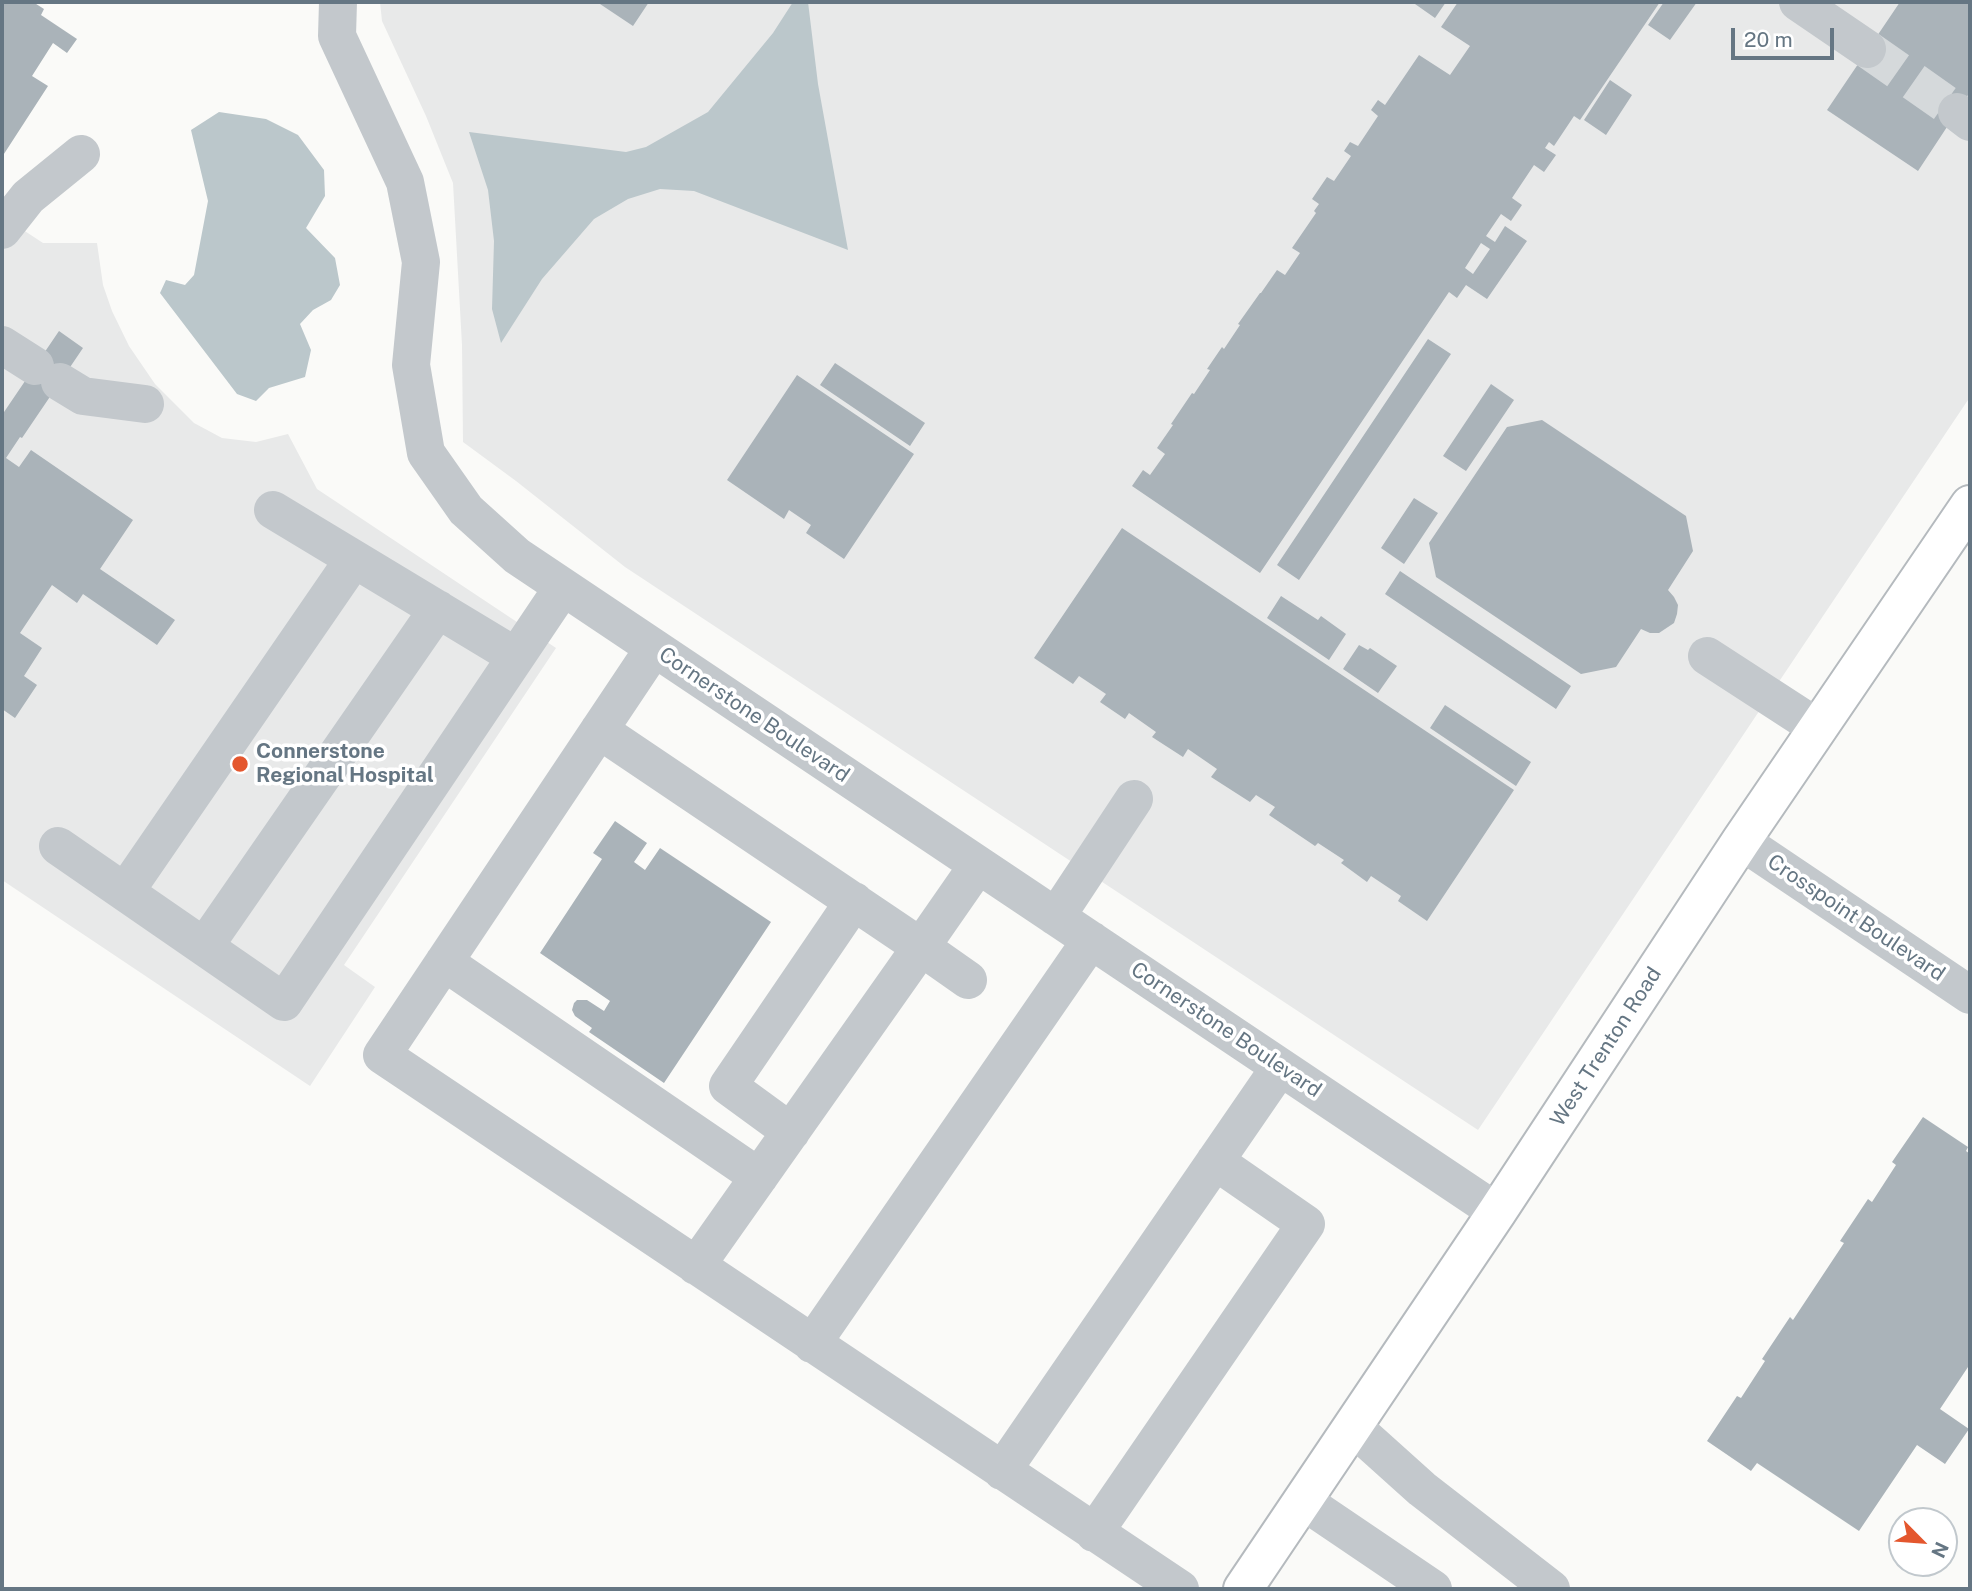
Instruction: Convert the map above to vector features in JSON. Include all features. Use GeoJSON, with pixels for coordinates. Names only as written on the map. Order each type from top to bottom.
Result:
{"type":"FeatureCollection","features":[{"type":"Feature","properties":{"kind":"main road","name":"West Trenton Road"},"geometry":{"type":"LineString","coordinates":[[1243,1589],[1497,1212],[1741,841],[1970,505]]}},
{"type":"Feature","properties":{"kind":"street","name":"Cornerstone Boulevard"},"geometry":{"type":"LineString","coordinates":[[338,2],[337,36],[405,182],[421,262],[411,365],[426,453],[466,510],[517,556],[1497,1212]]}},
{"type":"Feature","properties":{"kind":"street"},"geometry":{"type":"LineString","coordinates":[[1798,2],[1867,50]]}},
{"type":"Feature","properties":{"kind":"street"},"geometry":{"type":"LineString","coordinates":[[2,230],[28,197],[81,154]]}},
{"type":"Feature","properties":{"kind":"street"},"geometry":{"type":"LineString","coordinates":[[2,345],[83,396],[145,404]]}},
{"type":"Feature","properties":{"kind":"street"},"geometry":{"type":"LineString","coordinates":[[273,510],[515,656]]}},
{"type":"Feature","properties":{"kind":"street"},"geometry":{"type":"LineString","coordinates":[[125,892],[354,559]]}},
{"type":"Feature","properties":{"kind":"street"},"geometry":{"type":"LineString","coordinates":[[58,846],[284,1002],[563,587]]}},
{"type":"Feature","properties":{"kind":"street"},"geometry":{"type":"LineString","coordinates":[[204,947],[438,609]]}},
{"type":"Feature","properties":{"kind":"street"},"geometry":{"type":"LineString","coordinates":[[654,648],[382,1055],[1180,1589]]}},
{"type":"Feature","properties":{"kind":"street"},"geometry":{"type":"LineString","coordinates":[[1707,656],[1818,728]]}},
{"type":"Feature","properties":{"kind":"street"},"geometry":{"type":"LineString","coordinates":[[599,730],[968,980]]}},
{"type":"Feature","properties":{"kind":"street"},"geometry":{"type":"LineString","coordinates":[[1056,917],[1134,799]]}},
{"type":"Feature","properties":{"kind":"street","name":"Crosspoint Boulevard"},"geometry":{"type":"LineString","coordinates":[[1741,841],[1970,994]]}},
{"type":"Feature","properties":{"kind":"street"},"geometry":{"type":"LineString","coordinates":[[696,1266],[978,865]]}},
{"type":"Feature","properties":{"kind":"street"},"geometry":{"type":"LineString","coordinates":[[791,1132],[728,1086],[854,901]]}},
{"type":"Feature","properties":{"kind":"street"},"geometry":{"type":"LineString","coordinates":[[812,1343],[1091,940]]}},
{"type":"Feature","properties":{"kind":"street"},"geometry":{"type":"LineString","coordinates":[[444,962],[759,1177]]}},
{"type":"Feature","properties":{"kind":"street"},"geometry":{"type":"LineString","coordinates":[[1002,1471],[1280,1067]]}},
{"type":"Feature","properties":{"kind":"street"},"geometry":{"type":"LineString","coordinates":[[1094,1533],[1306,1224],[1215,1161]]}},
{"type":"Feature","properties":{"kind":"street"},"geometry":{"type":"LineString","coordinates":[[1353,1427],[1422,1489],[1551,1589]]}},
{"type":"Feature","properties":{"kind":"street"},"geometry":{"type":"LineString","coordinates":[[1303,1501],[1433,1589]]}},
{"type":"Feature","properties":{"kind":"shaded area"},"geometry":{"type":"Polygon","coordinates":[[[380,2],[1970,2],[1970,397],[1478,1130],[625,567],[463,442],[462,345],[453,183],[426,116],[382,21],[380,2]]]}},
{"type":"Feature","properties":{"kind":"shaded area"},"geometry":{"type":"Polygon","coordinates":[[[793,2],[808,2],[818,84],[848,250],[694,191],[660,189],[628,199],[594,219],[542,279],[501,343],[492,309],[494,241],[488,190],[469,132],[626,152],[646,147],[708,112],[773,33],[793,2]]]}},
{"type":"Feature","properties":{"kind":"shaded area"},"geometry":{"type":"Polygon","coordinates":[[[219,112],[266,119],[298,135],[324,170],[325,196],[306,228],[335,258],[340,285],[331,300],[313,310],[300,324],[311,350],[305,377],[269,388],[256,401],[237,394],[160,293],[166,280],[185,285],[194,275],[208,201],[191,130],[219,112]]]}},
{"type":"Feature","properties":{"kind":"shaded area","name":"Connerstone Regional Hospital"},"geometry":{"type":"Polygon","coordinates":[[[2,216],[43,243],[97,243],[103,285],[129,346],[155,384],[194,423],[222,438],[256,442],[288,434],[317,489],[556,648],[344,965],[375,987],[310,1086],[2,880],[2,216]]]}},
{"type":"Feature","properties":{"kind":"building"},"geometry":{"type":"Polygon","coordinates":[[[2,2],[33,2],[44,9],[41,15],[77,39],[67,53],[53,43],[32,76],[48,86],[2,157],[2,2]]]}},
{"type":"Feature","properties":{"kind":"building"},"geometry":{"type":"Polygon","coordinates":[[[597,2],[649,2],[633,26],[597,2]]]}},
{"type":"Feature","properties":{"kind":"building"},"geometry":{"type":"Polygon","coordinates":[[[1446,2],[1435,18],[1415,4],[1446,2]]]}},
{"type":"Feature","properties":{"kind":"building"},"geometry":{"type":"Polygon","coordinates":[[[1458,2],[1660,2],[1580,120],[1574,116],[1554,146],[1549,142],[1545,148],[1556,155],[1544,172],[1534,165],[1512,198],[1522,205],[1511,221],[1501,214],[1486,236],[1495,242],[1505,226],[1527,241],[1487,299],[1466,285],[1457,298],[1449,292],[1260,573],[1132,486],[1143,470],[1150,475],[1165,454],[1157,448],[1173,425],[1171,424],[1192,393],[1194,394],[1210,370],[1207,369],[1222,347],[1224,349],[1260,293],[1277,270],[1285,275],[1300,253],[1292,248],[1316,213],[1314,211],[1319,204],[1312,199],[1327,177],[1334,181],[1351,156],[1344,151],[1350,142],[1358,146],[1378,116],[1371,110],[1378,100],[1385,105],[1419,55],[1450,75],[1470,46],[1441,27],[1458,2]],[[1481,243],[1465,268],[1473,274],[1490,249],[1481,243]]]}},
{"type":"Feature","properties":{"kind":"building"},"geometry":{"type":"Polygon","coordinates":[[[1664,2],[1697,2],[1670,40],[1648,25],[1664,2]]]}},
{"type":"Feature","properties":{"kind":"building"},"geometry":{"type":"Polygon","coordinates":[[[1900,2],[1970,2],[1970,92],[1918,171],[1827,110],[1900,2]]]}},
{"type":"Feature","properties":{"kind":"building"},"geometry":{"type":"Polygon","coordinates":[[[1610,80],[1632,95],[1606,135],[1584,120],[1610,80]]]}},
{"type":"Feature","properties":{"kind":"building"},"geometry":{"type":"Polygon","coordinates":[[[59,331],[83,348],[6,458],[19,467],[31,450],[133,520],[100,569],[175,620],[157,645],[83,594],[77,603],[52,585],[20,633],[42,648],[24,676],[37,685],[15,718],[2,709],[2,415],[59,331]]]}},
{"type":"Feature","properties":{"kind":"building"},"geometry":{"type":"Polygon","coordinates":[[[1428,339],[1451,354],[1299,580],[1277,565],[1428,339]]]}},
{"type":"Feature","properties":{"kind":"building"},"geometry":{"type":"Polygon","coordinates":[[[835,363],[925,423],[910,446],[820,385],[835,363]]]}},
{"type":"Feature","properties":{"kind":"building"},"geometry":{"type":"Polygon","coordinates":[[[797,375],[914,454],[844,559],[806,533],[811,525],[789,510],[784,519],[727,480],[797,375]]]}},
{"type":"Feature","properties":{"kind":"building"},"geometry":{"type":"Polygon","coordinates":[[[1491,384],[1514,400],[1466,471],[1443,456],[1491,384]]]}},
{"type":"Feature","properties":{"kind":"building"},"geometry":{"type":"Polygon","coordinates":[[[1542,420],[1686,516],[1693,551],[1668,590],[1678,605],[1674,623],[1659,633],[1641,629],[1616,667],[1581,674],[1436,577],[1429,543],[1507,427],[1542,420]]]}},
{"type":"Feature","properties":{"kind":"building"},"geometry":{"type":"Polygon","coordinates":[[[1414,498],[1438,513],[1404,564],[1381,548],[1414,498]]]}},
{"type":"Feature","properties":{"kind":"building"},"geometry":{"type":"Polygon","coordinates":[[[1122,528],[1514,790],[1427,921],[1398,901],[1401,896],[1371,876],[1367,882],[1341,863],[1344,860],[1318,843],[1315,846],[1269,815],[1275,807],[1256,795],[1250,802],[1211,777],[1217,769],[1188,749],[1183,757],[1152,737],[1156,732],[1129,713],[1125,719],[1100,702],[1106,694],[1079,676],[1073,684],[1034,658],[1122,528]]]}},
{"type":"Feature","properties":{"kind":"building"},"geometry":{"type":"Polygon","coordinates":[[[1400,571],[1571,686],[1556,709],[1385,594],[1400,571]]]}},
{"type":"Feature","properties":{"kind":"building"},"geometry":{"type":"Polygon","coordinates":[[[1281,596],[1318,620],[1321,616],[1346,634],[1329,660],[1267,618],[1281,596]]]}},
{"type":"Feature","properties":{"kind":"building"},"geometry":{"type":"Polygon","coordinates":[[[1359,645],[1368,650],[1370,648],[1397,666],[1378,693],[1343,669],[1359,645]]]}},
{"type":"Feature","properties":{"kind":"building"},"geometry":{"type":"Polygon","coordinates":[[[1445,705],[1531,762],[1516,786],[1430,728],[1445,705]]]}},
{"type":"Feature","properties":{"kind":"building"},"geometry":{"type":"Polygon","coordinates":[[[615,821],[647,843],[634,862],[645,870],[660,848],[771,922],[664,1083],[589,1032],[592,1028],[575,1016],[572,1010],[574,1003],[577,1000],[587,1000],[604,1011],[610,1001],[540,953],[602,859],[593,853],[615,821]]]}},
{"type":"Feature","properties":{"kind":"building"},"geometry":{"type":"Polygon","coordinates":[[[1923,1117],[1968,1147],[1966,1151],[1970,1154],[1970,1364],[1940,1409],[1969,1429],[1945,1464],[1917,1445],[1859,1531],[1757,1463],[1751,1471],[1707,1441],[1737,1396],[1741,1398],[1765,1361],[1762,1359],[1790,1317],[1793,1320],[1844,1243],[1840,1241],[1868,1199],[1872,1202],[1896,1165],[1892,1162],[1923,1117]]]}},
{"type":"Feature","properties":{"kind":"tunnel"},"geometry":{"type":"LineString","coordinates":[[1867,49],[1957,112]]}},
{"type":"Feature","properties":{"kind":"place","name":"Connerstone Regional Hospital"},"geometry":{"type":"Point","coordinates":[240,764]}}]}
